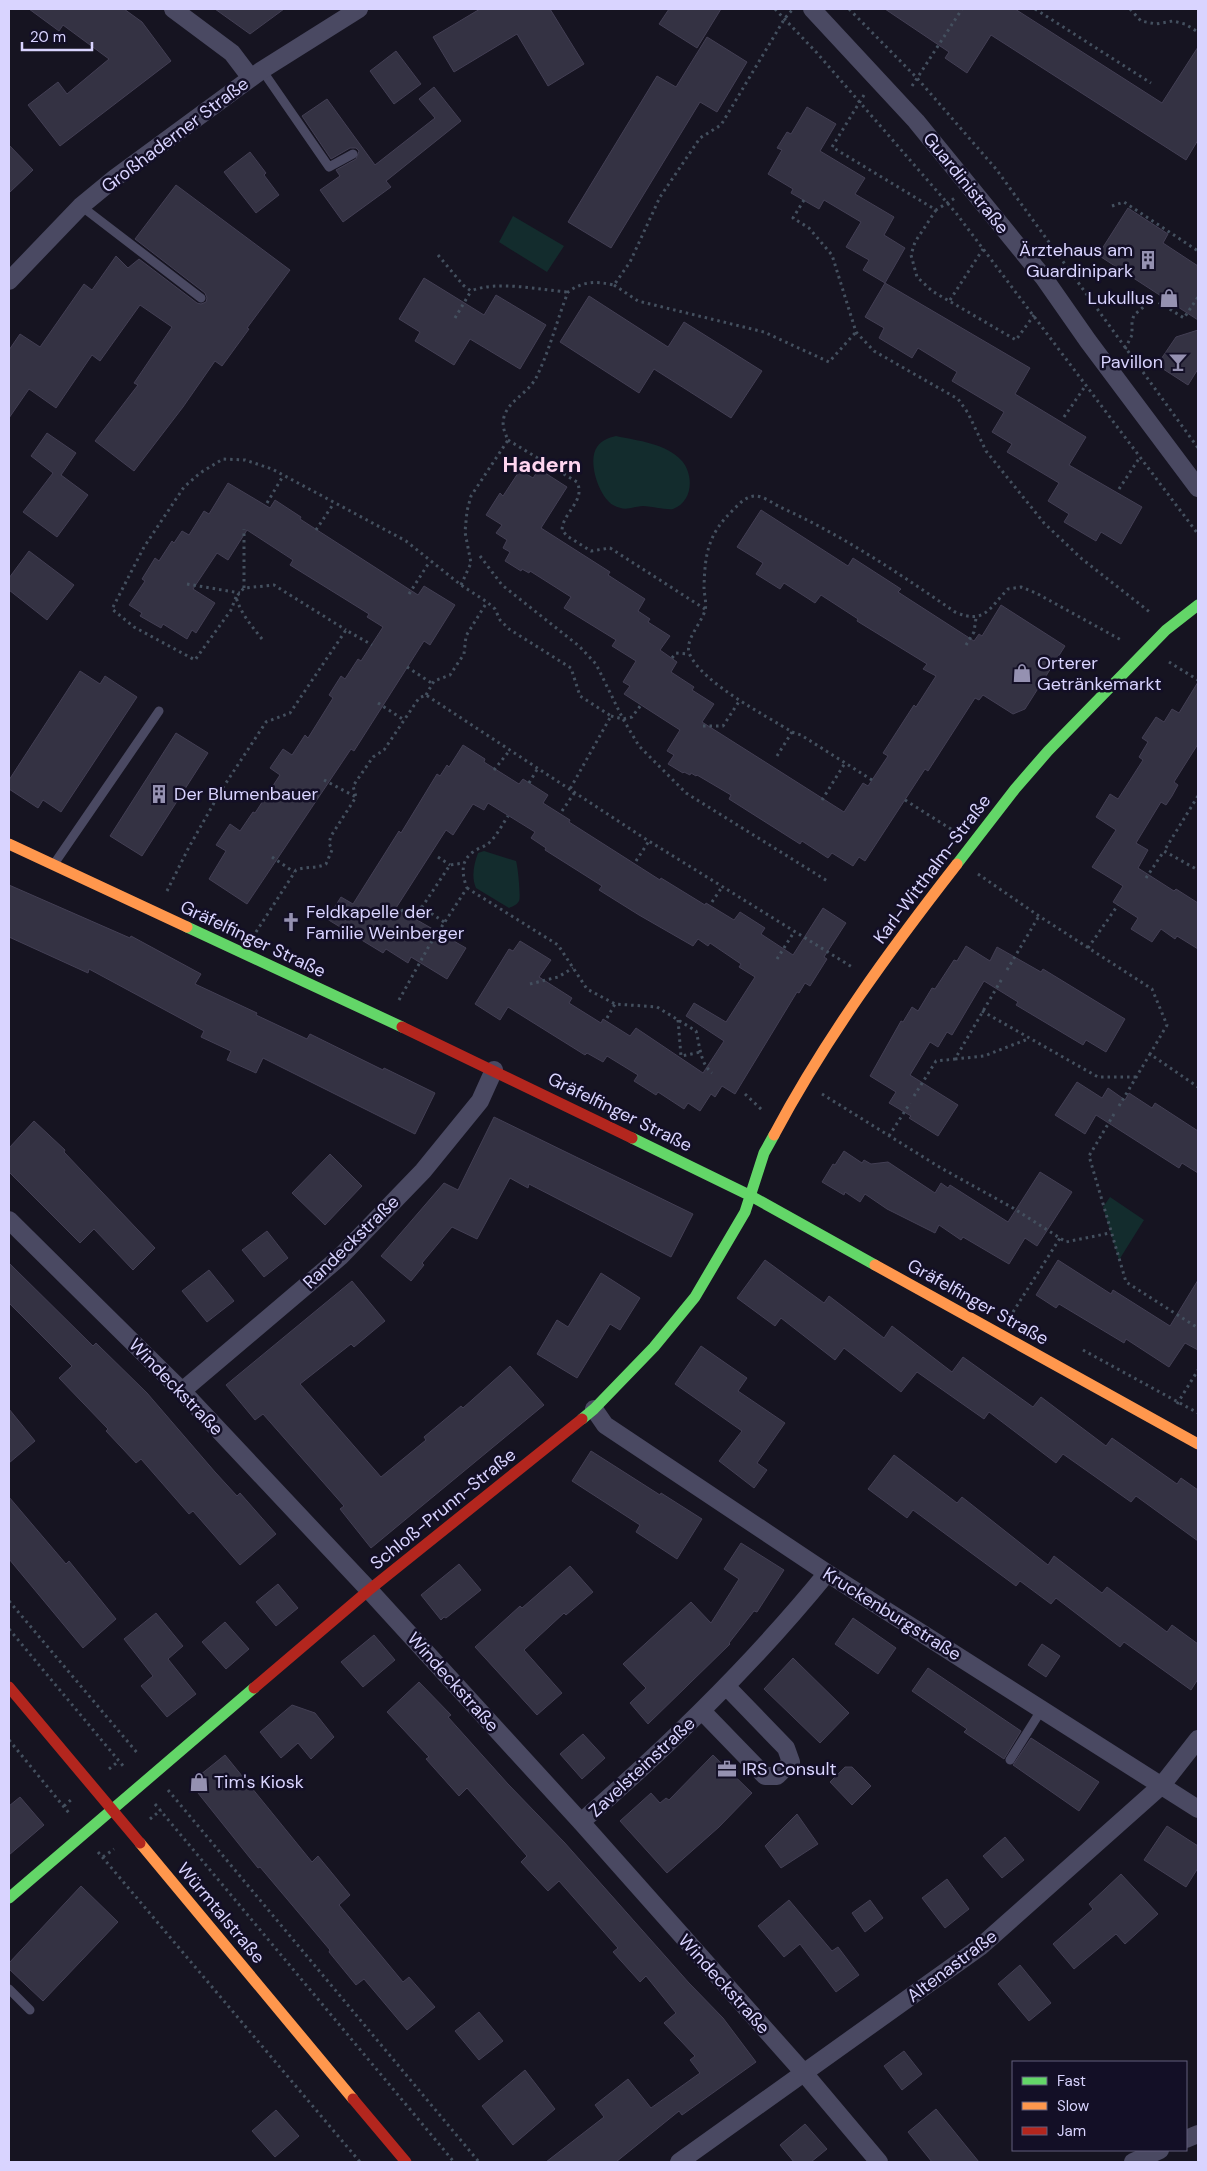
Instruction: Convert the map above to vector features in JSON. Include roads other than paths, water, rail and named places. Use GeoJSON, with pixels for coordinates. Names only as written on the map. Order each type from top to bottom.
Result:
{"type":"FeatureCollection","features":[{"type":"Feature","properties":{"kind":"street"},"geometry":{"type":"LineString","coordinates":[[173,9],[232,53],[256,74]]}},
{"type":"Feature","properties":{"kind":"street","name":"Großhaderner Straße"},"geometry":{"type":"LineString","coordinates":[[9,281],[82,206],[115,178],[256,74],[359,9]]}},
{"type":"Feature","properties":{"kind":"street","name":"Guardinistraße"},"geometry":{"type":"LineString","coordinates":[[812,9],[916,121],[1044,278],[1088,341],[1198,488]]}},
{"type":"Feature","properties":{"kind":"street","name":"Karl-Witthalm-Straße"},"geometry":{"type":"LineString","coordinates":[[750,1196],[764,1153],[802,1082],[905,931],[1048,751],[1166,630],[1198,605]]}},
{"type":"Feature","properties":{"kind":"street","name":"Gräfelfinger Straße"},"geometry":{"type":"LineString","coordinates":[[9,844],[494,1070],[750,1196],[1198,1444]]}},
{"type":"Feature","properties":{"kind":"street","name":"Randeckstraße"},"geometry":{"type":"LineString","coordinates":[[182,1392],[340,1257],[361,1236],[423,1171],[480,1101],[494,1070]]}},
{"type":"Feature","properties":{"kind":"street","name":"Schloß-Prunn-Straße"},"geometry":{"type":"LineString","coordinates":[[9,1898],[369,1590],[594,1409],[654,1347],[695,1297],[736,1229],[750,1196]]}},
{"type":"Feature","properties":{"kind":"street","name":"Windeckstraße"},"geometry":{"type":"LineString","coordinates":[[9,1220],[182,1392],[369,1590],[582,1822],[804,2073],[880,2162]]}},
{"type":"Feature","properties":{"kind":"street","name":"Kruckenburgstraße"},"geometry":{"type":"LineString","coordinates":[[594,1409],[606,1425],[827,1573],[1198,1809]]}},
{"type":"Feature","properties":{"kind":"street","name":"Zavelsteinstraße"},"geometry":{"type":"LineString","coordinates":[[582,1822],[647,1765],[727,1687],[827,1573]]}},
{"type":"Feature","properties":{"kind":"street","name":"Würmtalstraße"},"geometry":{"type":"LineString","coordinates":[[9,1687],[406,2162]]}},
{"type":"Feature","properties":{"kind":"street","name":"Zavelsteinstraße"},"geometry":{"type":"LineString","coordinates":[[702,1711],[765,1776],[777,1776],[791,1762],[786,1748],[727,1687]]}},
{"type":"Feature","properties":{"kind":"street","name":"Altenastraße"},"geometry":{"type":"LineString","coordinates":[[679,2162],[980,1947],[1162,1785],[1198,1739]]}},
{"type":"Feature","properties":{"kind":"street"},"geometry":{"type":"LineString","coordinates":[[1133,2162],[1158,2151]]}},
{"type":"Feature","properties":{"kind":"lane"},"geometry":{"type":"LineString","coordinates":[[256,74],[329,167],[353,154]]}},
{"type":"Feature","properties":{"kind":"lane"},"geometry":{"type":"LineString","coordinates":[[82,206],[201,298]]}},
{"type":"Feature","properties":{"kind":"lane"},"geometry":{"type":"LineString","coordinates":[[54,865],[159,711]]}},
{"type":"Feature","properties":{"kind":"lane"},"geometry":{"type":"LineString","coordinates":[[1010,1760],[1042,1709]]}},
{"type":"Feature","properties":{"kind":"lane"},"geometry":{"type":"LineString","coordinates":[[9,1989],[30,2010]]}},
{"type":"Feature","properties":{"kind":"place","name":"Ärztehaus am Guardinipark"},"geometry":{"type":"Point","coordinates":[1148,260]}},
{"type":"Feature","properties":{"kind":"place","name":"Lukullus"},"geometry":{"type":"Point","coordinates":[1169,298]}},
{"type":"Feature","properties":{"kind":"place","name":"Pavillon"},"geometry":{"type":"Point","coordinates":[1178,362]}},
{"type":"Feature","properties":{"kind":"place","name":"Orterer Getränkemarkt"},"geometry":{"type":"Point","coordinates":[1022,673]}},
{"type":"Feature","properties":{"kind":"place","name":"Der Blumenbauer"},"geometry":{"type":"Point","coordinates":[159,794]}},
{"type":"Feature","properties":{"kind":"place","name":"Feldkapelle der Familie Weinberger"},"geometry":{"type":"Point","coordinates":[291,922]}},
{"type":"Feature","properties":{"kind":"place","name":"IRS Consult"},"geometry":{"type":"Point","coordinates":[727,1769]}},
{"type":"Feature","properties":{"kind":"place","name":"Tim's Kiosk"},"geometry":{"type":"Point","coordinates":[199,1782]}},
{"type":"Feature","properties":{"kind":"district","name":"Hadern"},"geometry":{"type":"Point","coordinates":[542,464]}}]}
